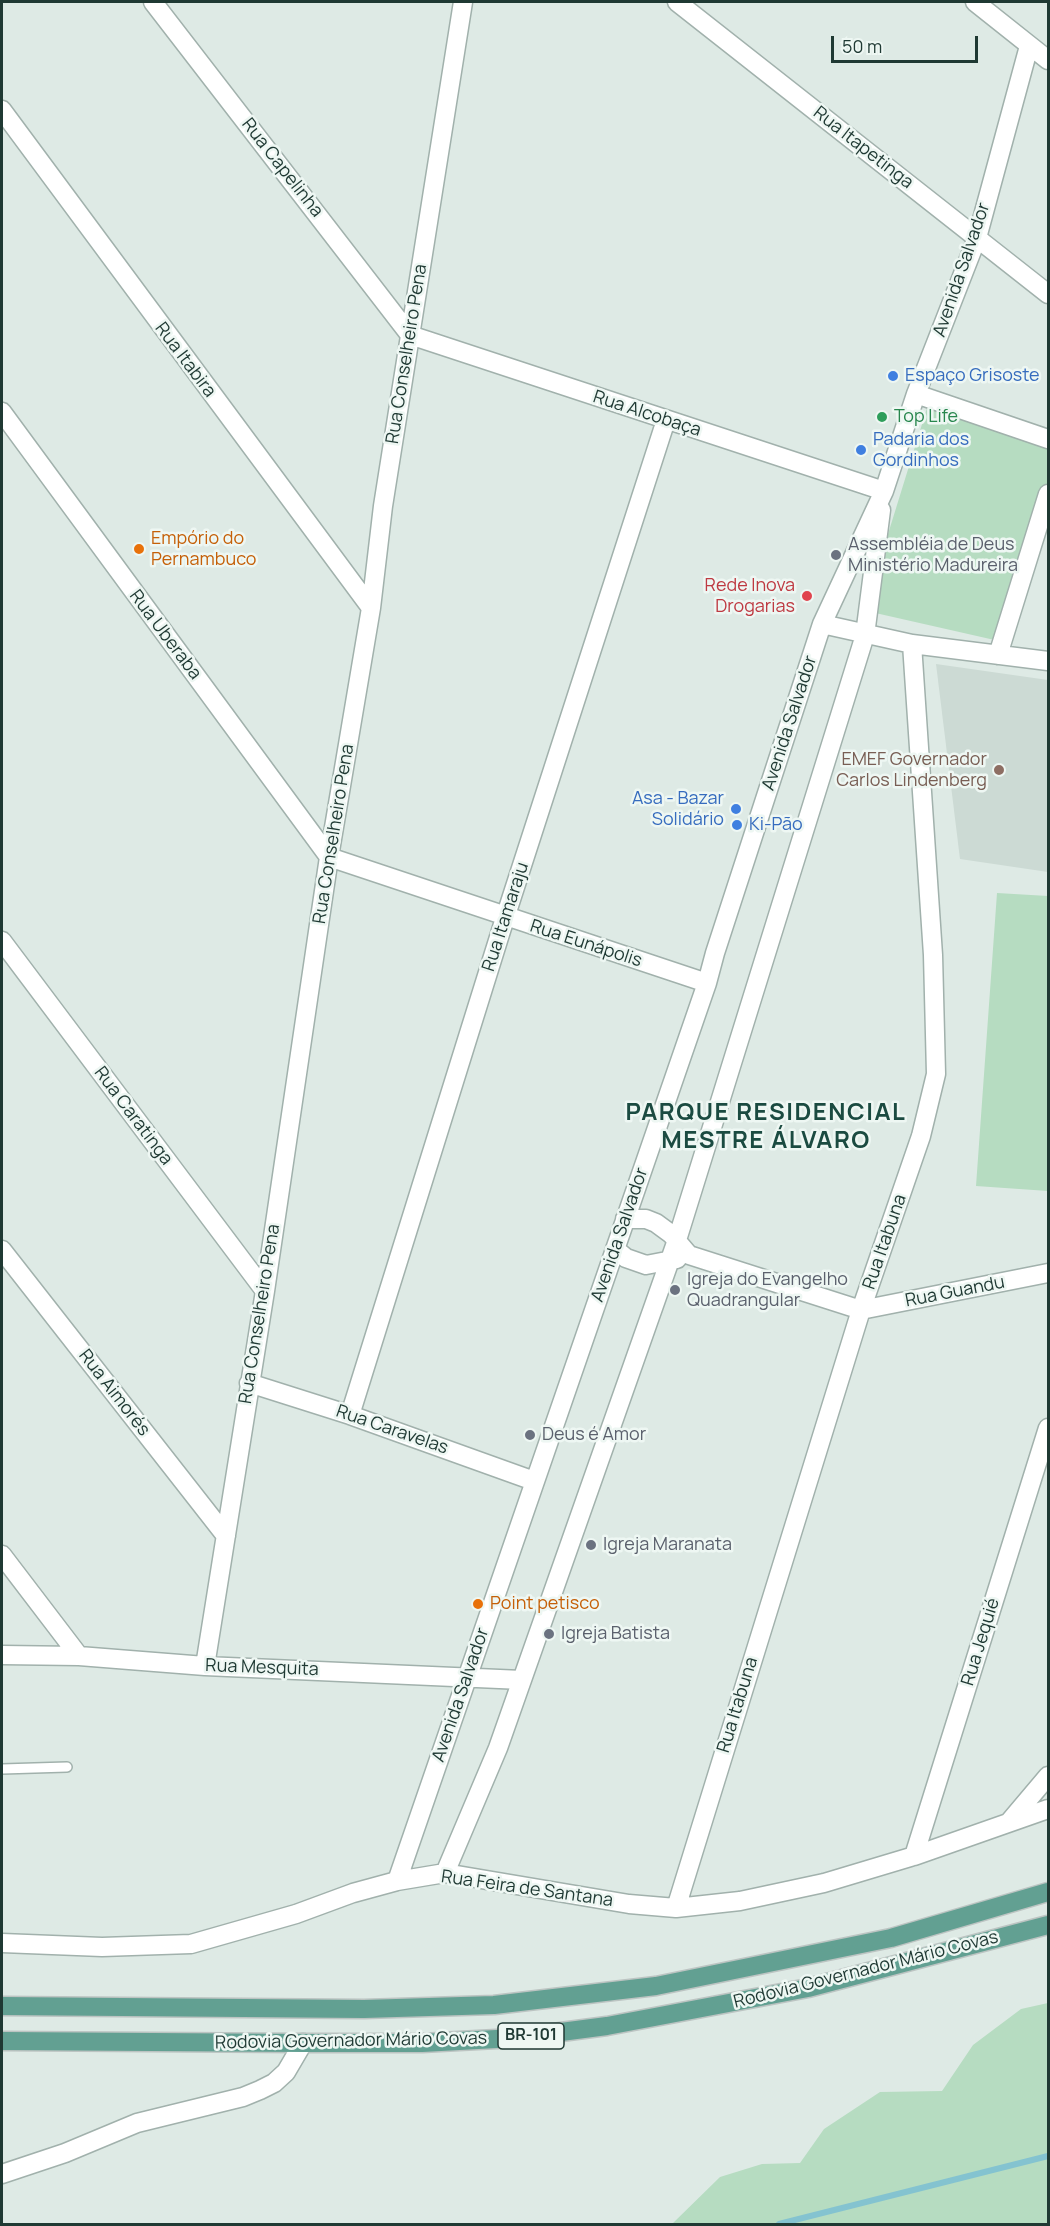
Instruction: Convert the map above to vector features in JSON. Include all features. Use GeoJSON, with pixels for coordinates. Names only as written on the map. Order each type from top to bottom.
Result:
{"type":"FeatureCollection","features":[{"type":"Feature","properties":{"kind":"main road","name":"Rodovia Governador Mário Covas"},"geometry":{"type":"LineString","coordinates":[[2,2006],[364,2008],[494,2006],[656,1986],[880,1941],[1048,1892]]}},
{"type":"Feature","properties":{"kind":"main road","name":"Rodovia Governador Mário Covas"},"geometry":{"type":"LineString","coordinates":[[2,2041],[422,2043],[515,2038],[607,2026],[808,1988],[1048,1925]]}},
{"type":"Feature","properties":{"kind":"street","name":"Rua Capelinha"},"geometry":{"type":"LineString","coordinates":[[153,2],[410,334]]}},
{"type":"Feature","properties":{"kind":"street","name":"Rua Conselheiro Pena"},"geometry":{"type":"LineString","coordinates":[[205,1666],[265,1291],[329,857],[371,608],[383,506],[463,2]]}},
{"type":"Feature","properties":{"kind":"street","name":"Rua Itapetinga"},"geometry":{"type":"LineString","coordinates":[[677,2],[1048,294]]}},
{"type":"Feature","properties":{"kind":"street"},"geometry":{"type":"LineString","coordinates":[[975,2],[1048,60]]}},
{"type":"Feature","properties":{"kind":"street","name":"Avenida Salvador"},"geometry":{"type":"LineString","coordinates":[[397,1881],[707,983],[822,624],[884,491],[916,394],[977,238],[1029,46]]}},
{"type":"Feature","properties":{"kind":"street","name":"Rua Itabira"},"geometry":{"type":"LineString","coordinates":[[2,110],[371,608]]}},
{"type":"Feature","properties":{"kind":"street","name":"Rua Alcobaça"},"geometry":{"type":"LineString","coordinates":[[410,334],[884,491]]}},
{"type":"Feature","properties":{"kind":"street"},"geometry":{"type":"LineString","coordinates":[[916,394],[1048,439]]}},
{"type":"Feature","properties":{"kind":"street","name":"Rua Uberaba"},"geometry":{"type":"LineString","coordinates":[[2,412],[329,857]]}},
{"type":"Feature","properties":{"kind":"street","name":"Rua Itamaraju"},"geometry":{"type":"LineString","coordinates":[[350,1414],[505,918],[666,420]]}},
{"type":"Feature","properties":{"kind":"street","name":"Avenida Salvador"},"geometry":{"type":"LineString","coordinates":[[445,1873],[498,1748],[670,1261],[865,635],[884,491]]}},
{"type":"Feature","properties":{"kind":"street"},"geometry":{"type":"LineString","coordinates":[[998,655],[1048,494]]}},
{"type":"Feature","properties":{"kind":"street"},"geometry":{"type":"LineString","coordinates":[[822,624],[912,644],[1048,661]]}},
{"type":"Feature","properties":{"kind":"street","name":"Rua Itabuna"},"geometry":{"type":"LineString","coordinates":[[675,1908],[861,1310],[921,1136],[936,1074],[933,956],[912,644]]}},
{"type":"Feature","properties":{"kind":"street","name":"Rua Eunápolis"},"geometry":{"type":"LineString","coordinates":[[329,857],[505,918],[707,983]]}},
{"type":"Feature","properties":{"kind":"street","name":"Rua Caratinga"},"geometry":{"type":"LineString","coordinates":[[4,951],[265,1291]]}},
{"type":"Feature","properties":{"kind":"street"},"geometry":{"type":"LineString","coordinates":[[615,1250],[626,1258],[646,1266],[689,1255],[656,1223],[646,1219],[625,1219]]}},
{"type":"Feature","properties":{"kind":"street","name":"Rua Aimorés"},"geometry":{"type":"LineString","coordinates":[[2,1250],[226,1536]]}},
{"type":"Feature","properties":{"kind":"street","name":"Rua Guandu"},"geometry":{"type":"LineString","coordinates":[[689,1255],[861,1310],[1048,1273]]}},
{"type":"Feature","properties":{"kind":"street","name":"Rua Caravelas"},"geometry":{"type":"LineString","coordinates":[[249,1383],[350,1414],[534,1481]]}},
{"type":"Feature","properties":{"kind":"street","name":"Rua Jequié"},"geometry":{"type":"LineString","coordinates":[[914,1856],[1048,1428]]}},
{"type":"Feature","properties":{"kind":"street"},"geometry":{"type":"LineString","coordinates":[[2,1555],[79,1656]]}},
{"type":"Feature","properties":{"kind":"street","name":"Rua Mesquita"},"geometry":{"type":"LineString","coordinates":[[2,1655],[79,1656],[205,1666],[522,1680]]}},
{"type":"Feature","properties":{"kind":"street"},"geometry":{"type":"LineString","coordinates":[[1010,1821],[1048,1776]]}},
{"type":"Feature","properties":{"kind":"street","name":"Rua Feira de Santana"},"geometry":{"type":"LineString","coordinates":[[2,1943],[102,1947],[191,1944],[231,1934],[353,1893],[397,1881],[445,1873],[579,1897],[675,1908],[740,1902],[824,1883],[914,1856],[1048,1809]]}},
{"type":"Feature","properties":{"kind":"street"},"geometry":{"type":"LineString","coordinates":[[2,2174],[137,2123],[260,2091],[274,2083],[286,2072],[303,2043]]}},
{"type":"Feature","properties":{"kind":"lane"},"geometry":{"type":"LineString","coordinates":[[2,1769],[67,1767]]}},
{"type":"Feature","properties":{"kind":"shaded area","name":"EMEF Governador Carlos Lindenberg"},"geometry":{"type":"Polygon","coordinates":[[[936,664],[1048,680],[1048,872],[960,859],[936,664]]]}},
{"type":"Feature","properties":{"kind":"green space"},"geometry":{"type":"Polygon","coordinates":[[[927,408],[1048,447],[1048,480],[999,641],[871,612],[871,589],[927,408]]]}},
{"type":"Feature","properties":{"kind":"green space"},"geometry":{"type":"Polygon","coordinates":[[[997,893],[1048,896],[1048,1191],[976,1186],[997,893]]]}},
{"type":"Feature","properties":{"kind":"green space"},"geometry":{"type":"Polygon","coordinates":[[[1048,2003],[1048,2224],[672,2224],[720,2177],[762,2164],[800,2163],[824,2129],[880,2092],[942,2091],[973,2045],[1021,2009],[1048,2003]]]}},
{"type":"Feature","properties":{"kind":"waterway"},"geometry":{"type":"LineString","coordinates":[[779,2224],[1048,2156]]}},
{"type":"Feature","properties":{"kind":"place","name":"Espaço Grisoste"},"geometry":{"type":"Point","coordinates":[893,376]}},
{"type":"Feature","properties":{"kind":"place","name":"Top Life"},"geometry":{"type":"Point","coordinates":[882,417]}},
{"type":"Feature","properties":{"kind":"place","name":"Padaria dos Gordinhos"},"geometry":{"type":"Point","coordinates":[861,450]}},
{"type":"Feature","properties":{"kind":"place","name":"Empório do Pernambuco"},"geometry":{"type":"Point","coordinates":[139,549]}},
{"type":"Feature","properties":{"kind":"place","name":"Assembléia de Deus Ministério Madureira"},"geometry":{"type":"Point","coordinates":[836,555]}},
{"type":"Feature","properties":{"kind":"place","name":"Rede Inova Drogarias"},"geometry":{"type":"Point","coordinates":[807,596]}},
{"type":"Feature","properties":{"kind":"place","name":"EMEF Governador Carlos Lindenberg"},"geometry":{"type":"Point","coordinates":[999,770]}},
{"type":"Feature","properties":{"kind":"place","name":"Asa - Bazar Solidário"},"geometry":{"type":"Point","coordinates":[736,809]}},
{"type":"Feature","properties":{"kind":"place","name":"Ki-Pão"},"geometry":{"type":"Point","coordinates":[737,825]}},
{"type":"Feature","properties":{"kind":"place","name":"Igreja do Evangelho Quadrangular"},"geometry":{"type":"Point","coordinates":[675,1290]}},
{"type":"Feature","properties":{"kind":"place","name":"Deus é Amor"},"geometry":{"type":"Point","coordinates":[530,1435]}},
{"type":"Feature","properties":{"kind":"place","name":"Igreja Maranata"},"geometry":{"type":"Point","coordinates":[591,1545]}},
{"type":"Feature","properties":{"kind":"place","name":"Point petisco"},"geometry":{"type":"Point","coordinates":[478,1604]}},
{"type":"Feature","properties":{"kind":"place","name":"Igreja Batista"},"geometry":{"type":"Point","coordinates":[549,1634]}},
{"type":"Feature","properties":{"kind":"district","name":"PARQUE RESIDENCIAL MESTRE ÁLVARO"},"geometry":{"type":"Point","coordinates":[766,1127]}}]}
